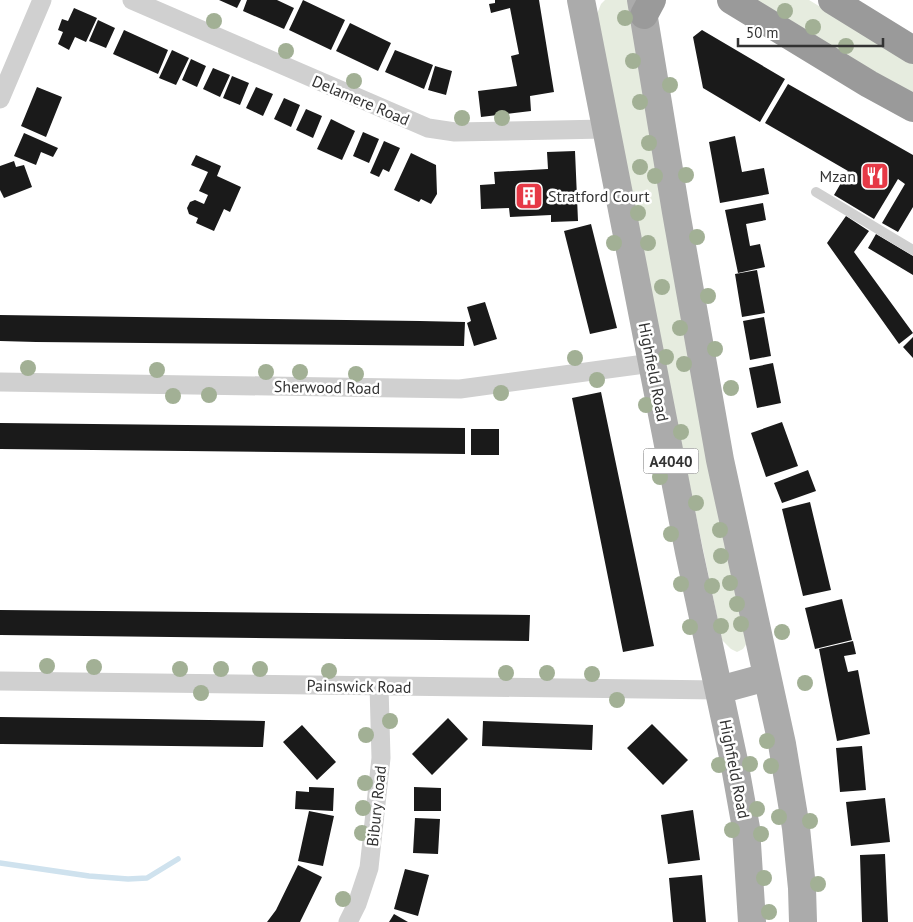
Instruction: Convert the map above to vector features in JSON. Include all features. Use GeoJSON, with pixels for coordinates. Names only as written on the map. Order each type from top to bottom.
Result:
{"type":"FeatureCollection","features":[{"type":"Feature","properties":{"kind":"highway"},"geometry":{"type":"LineString","coordinates":[[731,0],[869,84],[913,108]]}},
{"type":"Feature","properties":{"kind":"highway"},"geometry":{"type":"LineString","coordinates":[[832,0],[913,50]]}},
{"type":"Feature","properties":{"kind":"main road","name":"Highfield Road"},"geometry":{"type":"LineString","coordinates":[[583,2],[605,129],[734,761],[746,828],[752,922]]}},
{"type":"Feature","properties":{"kind":"main road","name":"A4040"},"geometry":{"type":"LineString","coordinates":[[643,4],[676,212],[720,460],[782,744],[796,828],[802,888],[803,922]]}},
{"type":"Feature","properties":{"kind":"main road"},"geometry":{"type":"LineString","coordinates":[[719,690],[767,677]]}},
{"type":"Feature","properties":{"kind":"street"},"geometry":{"type":"LineString","coordinates":[[0,99],[42,0]]}},
{"type":"Feature","properties":{"kind":"street","name":"Delamere Road"},"geometry":{"type":"LineString","coordinates":[[132,0],[428,128],[455,132],[605,129]]}},
{"type":"Feature","properties":{"kind":"street","name":"Sherwood Road"},"geometry":{"type":"LineString","coordinates":[[0,382],[460,389],[652,363]]}},
{"type":"Feature","properties":{"kind":"street","name":"Painswick Road"},"geometry":{"type":"LineString","coordinates":[[0,681],[719,690]]}},
{"type":"Feature","properties":{"kind":"street","name":"Bibury Road"},"geometry":{"type":"LineString","coordinates":[[348,922],[357,904],[369,868],[380,758],[379,686]]}},
{"type":"Feature","properties":{"kind":"lane"},"geometry":{"type":"LineString","coordinates":[[816,192],[913,250]]}},
{"type":"Feature","properties":{"kind":"shaded area"},"geometry":{"type":"Polygon","coordinates":[[[605,0],[627,0],[630,4],[749,640],[743,649],[737,652],[722,640],[662,353],[597,14],[605,0]]]}},
{"type":"Feature","properties":{"kind":"shaded area"},"geometry":{"type":"Polygon","coordinates":[[[756,0],[809,0],[913,63],[913,95],[756,0]]]}},
{"type":"Feature","properties":{"kind":"building"},"geometry":{"type":"Polygon","coordinates":[[[219,0],[241,0],[237,8],[219,0]]]}},
{"type":"Feature","properties":{"kind":"building"},"geometry":{"type":"Polygon","coordinates":[[[247,0],[277,0],[294,8],[284,29],[243,11],[247,0]]]}},
{"type":"Feature","properties":{"kind":"building"},"geometry":{"type":"Polygon","coordinates":[[[303,0],[345,20],[331,50],[289,30],[303,0]]]}},
{"type":"Feature","properties":{"kind":"building"},"geometry":{"type":"Polygon","coordinates":[[[495,0],[539,0],[554,92],[530,96],[531,111],[481,117],[478,91],[517,86],[511,56],[519,54],[510,8],[491,13],[489,4],[495,3],[495,0]]]}},
{"type":"Feature","properties":{"kind":"building"},"geometry":{"type":"Polygon","coordinates":[[[74,8],[97,18],[86,42],[75,37],[69,50],[58,44],[63,32],[58,30],[62,19],[68,21],[74,8]]]}},
{"type":"Feature","properties":{"kind":"building"},"geometry":{"type":"Polygon","coordinates":[[[98,20],[115,28],[106,48],[89,41],[98,20]]]}},
{"type":"Feature","properties":{"kind":"building"},"geometry":{"type":"Polygon","coordinates":[[[350,23],[391,43],[378,71],[336,51],[350,23]]]}},
{"type":"Feature","properties":{"kind":"building"},"geometry":{"type":"Polygon","coordinates":[[[124,30],[168,50],[158,74],[113,54],[124,30]]]}},
{"type":"Feature","properties":{"kind":"building"},"geometry":{"type":"Polygon","coordinates":[[[702,30],[785,79],[760,122],[703,88],[693,37],[702,30]]]}},
{"type":"Feature","properties":{"kind":"building"},"geometry":{"type":"Polygon","coordinates":[[[172,50],[189,58],[176,85],[159,78],[172,50]]]}},
{"type":"Feature","properties":{"kind":"building"},"geometry":{"type":"Polygon","coordinates":[[[395,50],[433,65],[424,89],[385,72],[395,50]]]}},
{"type":"Feature","properties":{"kind":"building"},"geometry":{"type":"Polygon","coordinates":[[[191,59],[206,66],[197,87],[182,80],[191,59]]]}},
{"type":"Feature","properties":{"kind":"building"},"geometry":{"type":"Polygon","coordinates":[[[435,66],[452,71],[446,95],[428,90],[435,66]]]}},
{"type":"Feature","properties":{"kind":"building"},"geometry":{"type":"Polygon","coordinates":[[[213,68],[230,75],[220,97],[203,89],[213,68]]]}},
{"type":"Feature","properties":{"kind":"building"},"geometry":{"type":"Polygon","coordinates":[[[232,76],[249,83],[240,105],[223,98],[232,76]]]}},
{"type":"Feature","properties":{"kind":"building"},"geometry":{"type":"Polygon","coordinates":[[[788,84],[913,155],[913,207],[898,232],[882,223],[905,184],[898,179],[874,219],[834,195],[848,171],[765,123],[788,84]]]}},
{"type":"Feature","properties":{"kind":"building"},"geometry":{"type":"Polygon","coordinates":[[[37,87],[62,97],[46,137],[21,126],[37,87]]]}},
{"type":"Feature","properties":{"kind":"building"},"geometry":{"type":"Polygon","coordinates":[[[256,87],[273,94],[263,116],[246,108],[256,87]]]}},
{"type":"Feature","properties":{"kind":"building"},"geometry":{"type":"Polygon","coordinates":[[[284,98],[300,105],[291,127],[274,119],[284,98]]]}},
{"type":"Feature","properties":{"kind":"building"},"geometry":{"type":"Polygon","coordinates":[[[306,109],[322,116],[313,138],[296,130],[306,109]]]}},
{"type":"Feature","properties":{"kind":"building"},"geometry":{"type":"Polygon","coordinates":[[[331,119],[355,131],[342,160],[317,149],[331,119]]]}},
{"type":"Feature","properties":{"kind":"building"},"geometry":{"type":"Polygon","coordinates":[[[363,132],[379,139],[369,163],[353,156],[363,132]]]}},
{"type":"Feature","properties":{"kind":"building"},"geometry":{"type":"Polygon","coordinates":[[[24,133],[58,148],[53,157],[41,152],[36,165],[14,156],[24,133]]]}},
{"type":"Feature","properties":{"kind":"building"},"geometry":{"type":"Polygon","coordinates":[[[735,136],[742,172],[764,168],[769,194],[720,203],[709,142],[735,136]]]}},
{"type":"Feature","properties":{"kind":"building"},"geometry":{"type":"Polygon","coordinates":[[[384,141],[400,148],[389,172],[383,169],[379,177],[370,173],[384,141]]]}},
{"type":"Feature","properties":{"kind":"building","name":"Stratford Court"},"geometry":{"type":"Polygon","coordinates":[[[575,151],[578,221],[551,222],[551,215],[510,217],[509,208],[481,209],[480,185],[495,184],[494,172],[548,169],[547,152],[575,151]]]}},
{"type":"Feature","properties":{"kind":"building"},"geometry":{"type":"Polygon","coordinates":[[[411,153],[436,165],[437,194],[431,204],[421,199],[419,202],[394,190],[411,153]]]}},
{"type":"Feature","properties":{"kind":"building"},"geometry":{"type":"Polygon","coordinates":[[[196,155],[221,166],[217,176],[241,187],[230,212],[224,209],[214,231],[196,223],[198,218],[189,214],[187,208],[190,202],[195,200],[204,204],[208,195],[199,191],[208,172],[191,165],[196,155]]]}},
{"type":"Feature","properties":{"kind":"building"},"geometry":{"type":"Polygon","coordinates":[[[14,161],[16,167],[24,165],[32,187],[4,198],[0,190],[0,166],[14,161]]]}},
{"type":"Feature","properties":{"kind":"building"},"geometry":{"type":"Polygon","coordinates":[[[763,203],[766,220],[746,224],[750,246],[760,244],[765,267],[738,273],[725,210],[763,203]]]}},
{"type":"Feature","properties":{"kind":"building"},"geometry":{"type":"Polygon","coordinates":[[[846,216],[869,231],[854,252],[913,333],[899,344],[827,243],[846,216]]]}},
{"type":"Feature","properties":{"kind":"building"},"geometry":{"type":"Polygon","coordinates":[[[591,224],[617,328],[590,334],[564,231],[591,224]]]}},
{"type":"Feature","properties":{"kind":"building"},"geometry":{"type":"Polygon","coordinates":[[[876,234],[913,256],[913,275],[868,248],[876,234]]]}},
{"type":"Feature","properties":{"kind":"building"},"geometry":{"type":"Polygon","coordinates":[[[757,270],[765,313],[742,317],[735,274],[757,270]]]}},
{"type":"Feature","properties":{"kind":"building"},"geometry":{"type":"Polygon","coordinates":[[[485,302],[497,339],[474,346],[467,323],[471,321],[467,307],[485,302]]]}},
{"type":"Feature","properties":{"kind":"building"},"geometry":{"type":"Polygon","coordinates":[[[0,315],[465,322],[464,346],[36,342],[0,341],[0,315]]]}},
{"type":"Feature","properties":{"kind":"building"},"geometry":{"type":"Polygon","coordinates":[[[764,317],[771,356],[750,360],[743,321],[764,317]]]}},
{"type":"Feature","properties":{"kind":"building"},"geometry":{"type":"Polygon","coordinates":[[[913,337],[913,358],[903,347],[913,337]]]}},
{"type":"Feature","properties":{"kind":"building"},"geometry":{"type":"Polygon","coordinates":[[[773,363],[781,403],[757,408],[749,368],[773,363]]]}},
{"type":"Feature","properties":{"kind":"building"},"geometry":{"type":"Polygon","coordinates":[[[601,392],[654,646],[623,652],[572,398],[601,392]]]}},
{"type":"Feature","properties":{"kind":"building"},"geometry":{"type":"Polygon","coordinates":[[[782,422],[798,466],[766,477],[751,433],[782,422]]]}},
{"type":"Feature","properties":{"kind":"building"},"geometry":{"type":"Polygon","coordinates":[[[0,423],[465,428],[465,454],[0,449],[0,423]]]}},
{"type":"Feature","properties":{"kind":"building"},"geometry":{"type":"Polygon","coordinates":[[[471,429],[499,429],[499,455],[471,455],[471,429]]]}},
{"type":"Feature","properties":{"kind":"building"},"geometry":{"type":"Polygon","coordinates":[[[808,470],[816,491],[782,503],[774,483],[808,470]]]}},
{"type":"Feature","properties":{"kind":"building"},"geometry":{"type":"Polygon","coordinates":[[[810,502],[831,590],[803,596],[782,509],[810,502]]]}},
{"type":"Feature","properties":{"kind":"building"},"geometry":{"type":"Polygon","coordinates":[[[842,599],[852,640],[815,649],[805,608],[842,599]]]}},
{"type":"Feature","properties":{"kind":"building"},"geometry":{"type":"Polygon","coordinates":[[[0,610],[530,615],[529,641],[0,635],[0,610]]]}},
{"type":"Feature","properties":{"kind":"building"},"geometry":{"type":"Polygon","coordinates":[[[853,641],[856,654],[844,656],[848,672],[858,670],[870,734],[837,741],[819,649],[853,641]]]}},
{"type":"Feature","properties":{"kind":"building"},"geometry":{"type":"Polygon","coordinates":[[[0,717],[265,721],[263,747],[0,744],[0,717]]]}},
{"type":"Feature","properties":{"kind":"building"},"geometry":{"type":"Polygon","coordinates":[[[448,718],[468,739],[432,775],[412,754],[448,718]]]}},
{"type":"Feature","properties":{"kind":"building"},"geometry":{"type":"Polygon","coordinates":[[[483,721],[593,725],[592,750],[482,746],[483,721]]]}},
{"type":"Feature","properties":{"kind":"building"},"geometry":{"type":"Polygon","coordinates":[[[652,724],[688,760],[663,785],[627,748],[652,724]]]}},
{"type":"Feature","properties":{"kind":"building"},"geometry":{"type":"Polygon","coordinates":[[[302,725],[336,762],[317,780],[283,742],[302,725]]]}},
{"type":"Feature","properties":{"kind":"building"},"geometry":{"type":"Polygon","coordinates":[[[862,746],[866,790],[840,792],[836,748],[862,746]]]}},
{"type":"Feature","properties":{"kind":"building"},"geometry":{"type":"Polygon","coordinates":[[[309,787],[334,788],[333,811],[295,809],[296,791],[309,792],[309,787]]]}},
{"type":"Feature","properties":{"kind":"building"},"geometry":{"type":"Polygon","coordinates":[[[414,787],[441,788],[441,811],[414,811],[414,787]]]}},
{"type":"Feature","properties":{"kind":"building"},"geometry":{"type":"Polygon","coordinates":[[[885,798],[890,842],[851,846],[846,802],[885,798]]]}},
{"type":"Feature","properties":{"kind":"building"},"geometry":{"type":"Polygon","coordinates":[[[693,810],[700,860],[668,864],[661,815],[693,810]]]}},
{"type":"Feature","properties":{"kind":"building"},"geometry":{"type":"Polygon","coordinates":[[[309,811],[334,816],[323,866],[298,861],[309,811]]]}},
{"type":"Feature","properties":{"kind":"building"},"geometry":{"type":"Polygon","coordinates":[[[415,818],[440,819],[438,854],[413,853],[415,818]]]}},
{"type":"Feature","properties":{"kind":"building"},"geometry":{"type":"Polygon","coordinates":[[[885,854],[888,922],[862,922],[860,855],[885,854]]]}},
{"type":"Feature","properties":{"kind":"building"},"geometry":{"type":"Polygon","coordinates":[[[298,865],[322,877],[300,922],[267,922],[276,910],[298,865]]]}},
{"type":"Feature","properties":{"kind":"building"},"geometry":{"type":"Polygon","coordinates":[[[405,869],[429,875],[418,916],[394,909],[405,869]]]}},
{"type":"Feature","properties":{"kind":"building"},"geometry":{"type":"Polygon","coordinates":[[[702,875],[706,922],[673,922],[669,878],[702,875]]]}},
{"type":"Feature","properties":{"kind":"building"},"geometry":{"type":"Polygon","coordinates":[[[394,914],[408,922],[389,922],[394,914]]]}},
{"type":"Feature","properties":{"kind":"waterway"},"geometry":{"type":"LineString","coordinates":[[0,863],[89,876],[128,879],[147,878],[178,859]]}},
{"type":"Feature","properties":{"kind":"place","name":"Mzan"},"geometry":{"type":"Point","coordinates":[875,176]}},
{"type":"Feature","properties":{"kind":"place","name":"Stratford Court"},"geometry":{"type":"Point","coordinates":[529,196]}}]}
